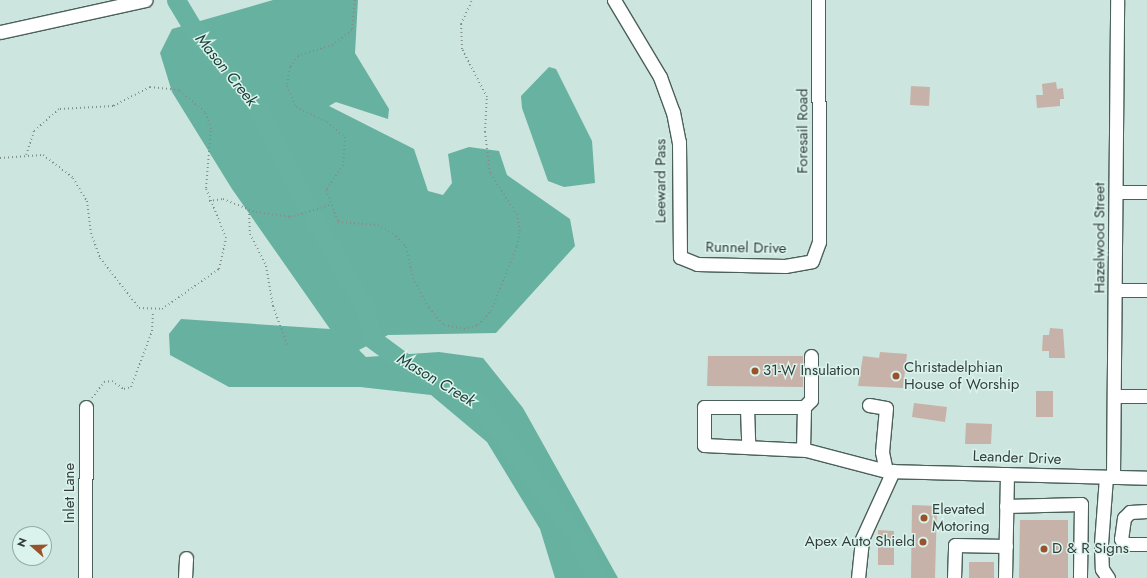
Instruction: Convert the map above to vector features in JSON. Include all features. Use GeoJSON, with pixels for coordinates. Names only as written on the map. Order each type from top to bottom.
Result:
{"type":"FeatureCollection","features":[{"type":"Feature","properties":{"kind":"street"},"geometry":{"type":"LineString","coordinates":[[0,32],[146,0]]}},
{"type":"Feature","properties":{"kind":"street","name":"Leeward Pass"},"geometry":{"type":"LineString","coordinates":[[614,0],[660,77],[674,112],[679,142],[680,257]]}},
{"type":"Feature","properties":{"kind":"street","name":"Foresail Road"},"geometry":{"type":"LineString","coordinates":[[812,261],[819,242],[818,0]]}},
{"type":"Feature","properties":{"kind":"street","name":"Hazelwood Street"},"geometry":{"type":"LineString","coordinates":[[1108,578],[1102,568],[1101,544],[1110,477],[1115,396],[1117,0]]}},
{"type":"Feature","properties":{"kind":"street"},"geometry":{"type":"LineString","coordinates":[[1116,192],[1147,192]]}},
{"type":"Feature","properties":{"kind":"street","name":"Runnel Drive"},"geometry":{"type":"LineString","coordinates":[[680,257],[697,264],[785,266],[812,261]]}},
{"type":"Feature","properties":{"kind":"street"},"geometry":{"type":"LineString","coordinates":[[1116,290],[1147,290]]}},
{"type":"Feature","properties":{"kind":"street"},"geometry":{"type":"LineString","coordinates":[[803,449],[804,407],[810,400],[811,356]]}},
{"type":"Feature","properties":{"kind":"street"},"geometry":{"type":"LineString","coordinates":[[1115,396],[1147,396]]}},
{"type":"Feature","properties":{"kind":"street"},"geometry":{"type":"LineString","coordinates":[[858,578],[862,538],[889,471],[882,452],[886,408],[869,405]]}},
{"type":"Feature","properties":{"kind":"street","name":"Inlet Lane"},"geometry":{"type":"LineString","coordinates":[[85,578],[86,407]]}},
{"type":"Feature","properties":{"kind":"street","name":"Leander Drive"},"geometry":{"type":"LineString","coordinates":[[747,408],[704,407],[704,445],[803,449],[889,471],[1147,478]]}},
{"type":"Feature","properties":{"kind":"street"},"geometry":{"type":"LineString","coordinates":[[748,446],[747,408],[804,407]]}},
{"type":"Feature","properties":{"kind":"street"},"geometry":{"type":"LineString","coordinates":[[1005,578],[1007,474]]}},
{"type":"Feature","properties":{"kind":"street"},"geometry":{"type":"LineString","coordinates":[[1006,506],[1081,504],[1080,578]]}},
{"type":"Feature","properties":{"kind":"street"},"geometry":{"type":"LineString","coordinates":[[1147,511],[1130,512],[1124,518],[1121,539],[1125,544],[1147,544]]}},
{"type":"Feature","properties":{"kind":"street"},"geometry":{"type":"LineString","coordinates":[[954,578],[955,545],[1006,546]]}},
{"type":"Feature","properties":{"kind":"street"},"geometry":{"type":"LineString","coordinates":[[184,578],[186,558]]}},
{"type":"Feature","properties":{"kind":"path"},"geometry":{"type":"LineString","coordinates":[[355,0],[352,30],[333,45],[298,56],[286,81],[296,107],[327,122],[345,137],[343,165],[326,190],[330,205],[341,224],[378,225],[402,241],[410,256],[415,285],[444,325],[474,327],[491,311],[517,246],[519,221],[490,173],[485,132],[486,97],[462,49],[461,24],[472,0]]}},
{"type":"Feature","properties":{"kind":"path"},"geometry":{"type":"LineString","coordinates":[[0,158],[26,155],[48,157],[80,187],[87,201],[91,233],[100,258],[133,304],[153,311],[204,282],[223,260],[224,230],[209,201],[206,180],[210,129],[205,112],[174,87],[142,89],[105,107],[75,105],[59,109],[34,131],[26,155]]}},
{"type":"Feature","properties":{"kind":"path"},"geometry":{"type":"LineString","coordinates":[[209,201],[223,198],[249,210],[290,217],[330,205]]}},
{"type":"Feature","properties":{"kind":"path"},"geometry":{"type":"LineString","coordinates":[[249,210],[250,234],[266,266],[273,306],[288,346]]}},
{"type":"Feature","properties":{"kind":"path"},"geometry":{"type":"LineString","coordinates":[[86,407],[104,382],[112,381],[124,389],[130,387],[152,331],[153,311]]}},
{"type":"Feature","properties":{"kind":"shaded area"},"geometry":{"type":"Polygon","coordinates":[[[273,0],[358,0],[355,53],[389,109],[388,119],[336,102],[329,106],[414,149],[428,191],[443,195],[452,183],[448,154],[469,147],[499,151],[507,175],[570,219],[575,246],[496,333],[388,335],[359,350],[366,357],[439,352],[483,358],[523,408],[618,578],[555,578],[540,529],[487,442],[431,395],[360,387],[229,387],[170,355],[169,334],[181,319],[330,329],[232,189],[172,92],[160,53],[172,29],[273,0]]]}},
{"type":"Feature","properties":{"kind":"shaded area"},"geometry":{"type":"Polygon","coordinates":[[[549,67],[556,69],[592,141],[595,183],[564,187],[548,181],[522,108],[521,96],[549,67]]]}},
{"type":"Feature","properties":{"kind":"building"},"geometry":{"type":"Polygon","coordinates":[[[1056,82],[1057,89],[1063,88],[1064,99],[1060,99],[1060,106],[1037,108],[1036,95],[1043,95],[1042,84],[1056,82]]]}},
{"type":"Feature","properties":{"kind":"building"},"geometry":{"type":"Polygon","coordinates":[[[911,86],[930,87],[929,106],[910,105],[911,86]]]}},
{"type":"Feature","properties":{"kind":"building"},"geometry":{"type":"Polygon","coordinates":[[[1050,328],[1063,329],[1065,358],[1049,358],[1049,351],[1042,351],[1043,335],[1049,335],[1050,328]]]}},
{"type":"Feature","properties":{"kind":"building"},"geometry":{"type":"Polygon","coordinates":[[[880,352],[907,354],[903,388],[858,386],[863,356],[879,358],[880,352]]]}},
{"type":"Feature","properties":{"kind":"building","name":"31-W Insulation"},"geometry":{"type":"Polygon","coordinates":[[[708,356],[803,356],[803,387],[707,386],[708,356]]]}},
{"type":"Feature","properties":{"kind":"building"},"geometry":{"type":"Polygon","coordinates":[[[1036,391],[1053,391],[1053,417],[1036,417],[1036,391]]]}},
{"type":"Feature","properties":{"kind":"building"},"geometry":{"type":"Polygon","coordinates":[[[914,403],[947,407],[945,422],[912,417],[914,403]]]}},
{"type":"Feature","properties":{"kind":"building"},"geometry":{"type":"Polygon","coordinates":[[[966,423],[992,424],[991,444],[965,444],[966,423]]]}},
{"type":"Feature","properties":{"kind":"building"},"geometry":{"type":"Polygon","coordinates":[[[912,505],[937,506],[935,578],[911,578],[912,505]]]}},
{"type":"Feature","properties":{"kind":"building","name":"D & R Signs"},"geometry":{"type":"Polygon","coordinates":[[[1020,520],[1068,520],[1068,578],[1019,578],[1020,520]]]}},
{"type":"Feature","properties":{"kind":"building"},"geometry":{"type":"Polygon","coordinates":[[[878,530],[894,531],[894,565],[878,565],[878,530]]]}},
{"type":"Feature","properties":{"kind":"building"},"geometry":{"type":"Polygon","coordinates":[[[969,562],[994,562],[994,578],[969,578],[969,562]]]}},
{"type":"Feature","properties":{"kind":"waterway","name":"Mason Creek"},"geometry":{"type":"LineString","coordinates":[[176,0],[200,40],[255,103],[307,206]]}},
{"type":"Feature","properties":{"kind":"waterway","name":"Mason Creek"},"geometry":{"type":"LineString","coordinates":[[314,220],[366,309],[371,338],[409,366],[477,402],[578,539],[596,578]]}},
{"type":"Feature","properties":{"kind":"place","name":"31-W Insulation"},"geometry":{"type":"Point","coordinates":[755,371]}},
{"type":"Feature","properties":{"kind":"place","name":"Christadelphian House of Worship"},"geometry":{"type":"Point","coordinates":[896,376]}},
{"type":"Feature","properties":{"kind":"place","name":"Elevated Motoring"},"geometry":{"type":"Point","coordinates":[924,518]}},
{"type":"Feature","properties":{"kind":"place","name":"Apex Auto Shield"},"geometry":{"type":"Point","coordinates":[923,542]}},
{"type":"Feature","properties":{"kind":"place","name":"D & R Signs"},"geometry":{"type":"Point","coordinates":[1044,549]}}]}
